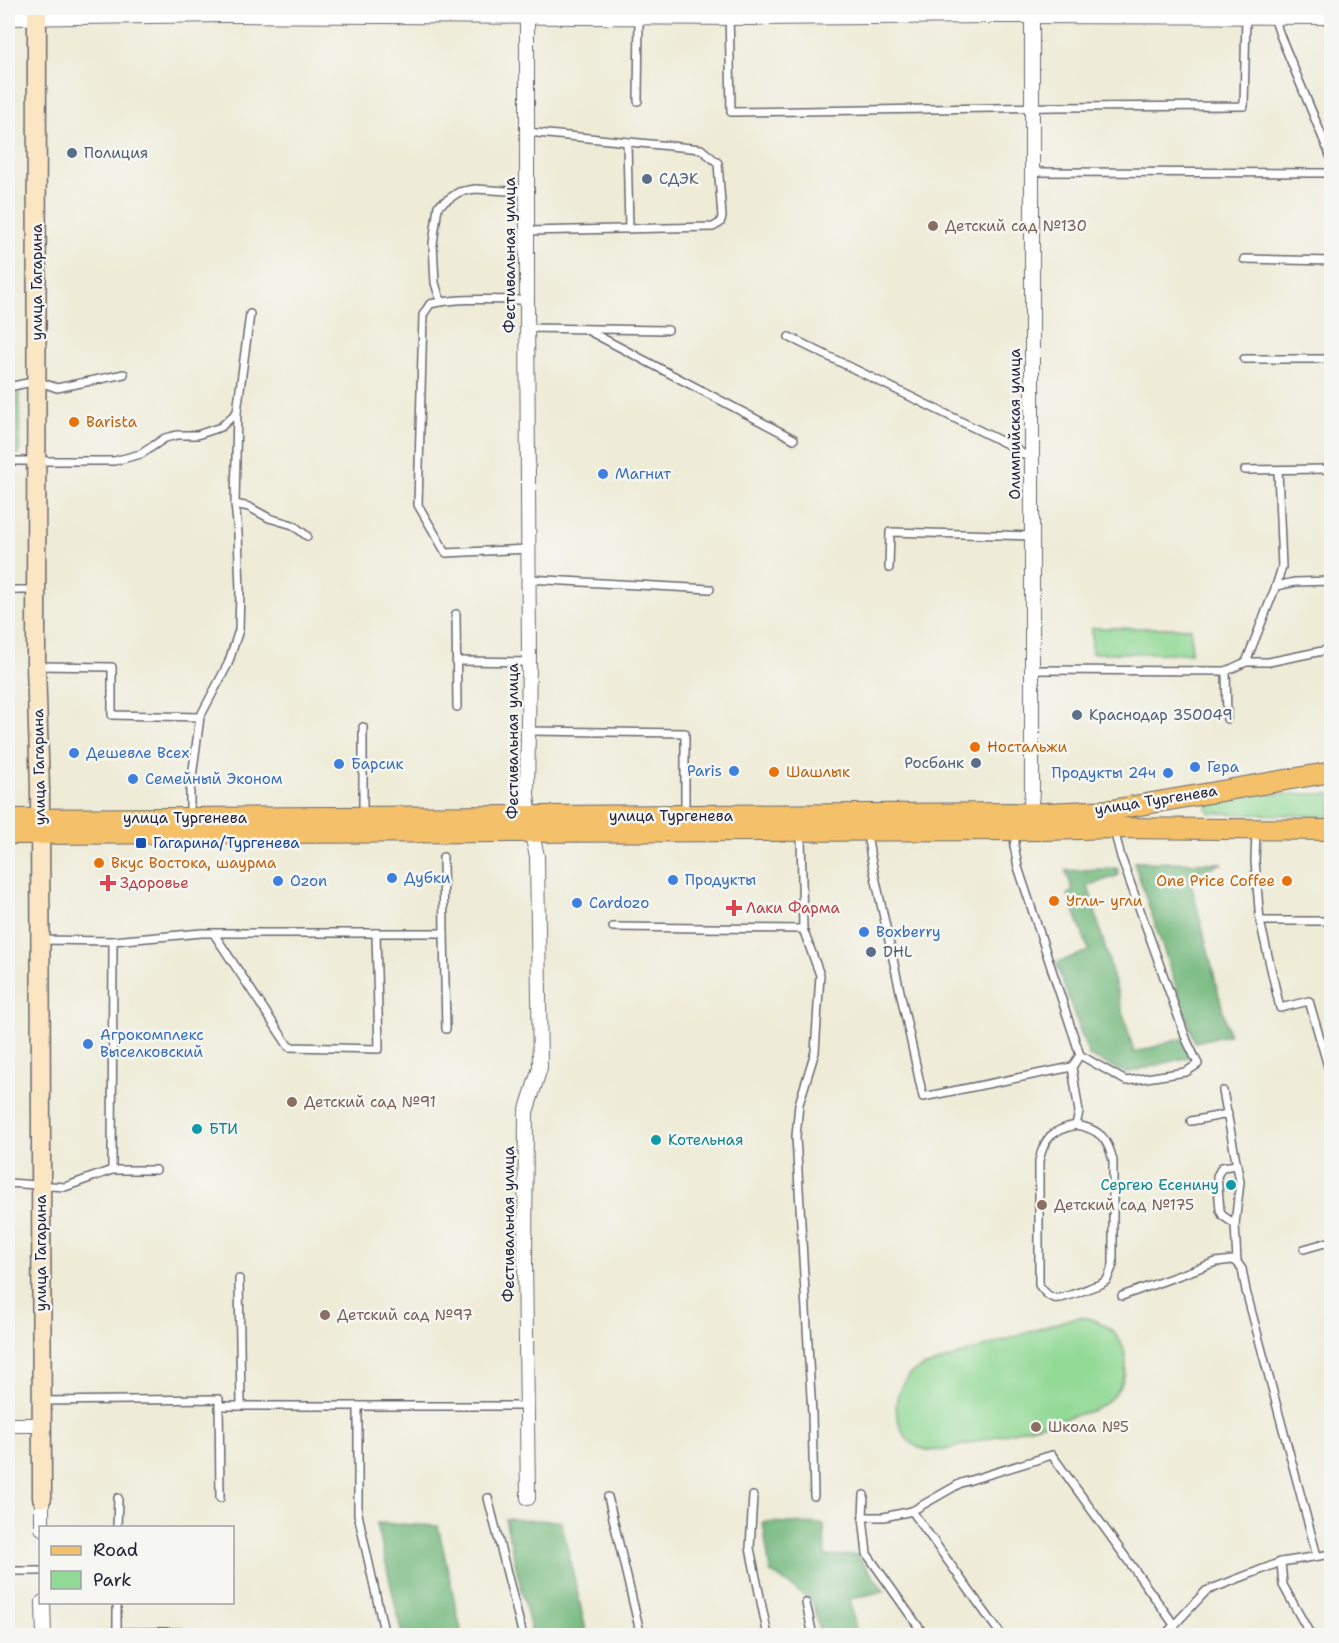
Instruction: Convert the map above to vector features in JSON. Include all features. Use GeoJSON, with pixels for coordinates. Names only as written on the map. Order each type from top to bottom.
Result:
{"type":"FeatureCollection","features":[{"type":"Feature","properties":{"kind":"main road","name":"улица Тургенева"},"geometry":{"type":"LineString","coordinates":[[8,834],[40,826],[190,818],[363,817],[530,824],[866,830],[1025,821],[1111,810],[1332,772]]}},
{"type":"Feature","properties":{"kind":"main road"},"geometry":{"type":"LineString","coordinates":[[1216,791],[1204,797],[1200,802],[1200,812],[1203,817],[1225,829]]}},
{"type":"Feature","properties":{"kind":"main road","name":"улица Тургенева"},"geometry":{"type":"LineString","coordinates":[[8,819],[40,826],[530,824],[685,816],[1025,821],[1046,830],[1114,828],[1332,830]]}},
{"type":"Feature","properties":{"kind":"street"},"geometry":{"type":"LineString","coordinates":[[8,18],[37,13],[224,11],[527,18],[556,12],[639,17],[729,12],[1332,16]]}},
{"type":"Feature","properties":{"kind":"street","name":"улица Гагарина"},"geometry":{"type":"LineString","coordinates":[[37,13],[36,666],[40,826],[42,1526]]}},
{"type":"Feature","properties":{"kind":"street","name":"Олимпийская улица"},"geometry":{"type":"LineString","coordinates":[[1025,821],[1032,792],[1032,107],[1040,13]]}},
{"type":"Feature","properties":{"kind":"street","name":"Фестивальная улица"},"geometry":{"type":"LineString","coordinates":[[527,18],[529,662],[527,794],[530,824],[537,856],[540,1068],[526,1112],[528,1498]]}},
{"type":"Feature","properties":{"kind":"street"},"geometry":{"type":"LineString","coordinates":[[8,1425],[42,1425]]}},
{"type":"Feature","properties":{"kind":"street"},"geometry":{"type":"LineString","coordinates":[[43,1604],[44,1635]]}},
{"type":"Feature","properties":{"kind":"lane"},"geometry":{"type":"LineString","coordinates":[[729,12],[731,111],[1244,106],[1246,17]]}},
{"type":"Feature","properties":{"kind":"lane"},"geometry":{"type":"LineString","coordinates":[[1266,14],[1280,35],[1332,160]]}},
{"type":"Feature","properties":{"kind":"lane"},"geometry":{"type":"LineString","coordinates":[[638,101],[639,17]]}},
{"type":"Feature","properties":{"kind":"lane"},"geometry":{"type":"LineString","coordinates":[[527,132],[701,149],[718,163],[722,217],[720,223],[713,227],[527,231]]}},
{"type":"Feature","properties":{"kind":"lane"},"geometry":{"type":"LineString","coordinates":[[627,142],[628,229]]}},
{"type":"Feature","properties":{"kind":"lane"},"geometry":{"type":"LineString","coordinates":[[1032,172],[1332,173]]}},
{"type":"Feature","properties":{"kind":"lane"},"geometry":{"type":"LineString","coordinates":[[441,302],[435,283],[433,244],[438,206],[459,192],[476,189],[527,192]]}},
{"type":"Feature","properties":{"kind":"lane"},"geometry":{"type":"LineString","coordinates":[[1244,259],[1332,261]]}},
{"type":"Feature","properties":{"kind":"lane"},"geometry":{"type":"LineString","coordinates":[[527,300],[465,299],[441,302],[430,304],[423,315],[418,506],[446,553],[528,549]]}},
{"type":"Feature","properties":{"kind":"lane"},"geometry":{"type":"LineString","coordinates":[[190,818],[190,792],[200,717],[228,664],[239,630],[240,591],[235,504],[237,412],[250,314]]}},
{"type":"Feature","properties":{"kind":"lane"},"geometry":{"type":"LineString","coordinates":[[527,328],[668,330]]}},
{"type":"Feature","properties":{"kind":"lane"},"geometry":{"type":"LineString","coordinates":[[585,329],[794,440]]}},
{"type":"Feature","properties":{"kind":"lane"},"geometry":{"type":"LineString","coordinates":[[789,337],[1011,446],[1032,460]]}},
{"type":"Feature","properties":{"kind":"lane"},"geometry":{"type":"LineString","coordinates":[[1245,359],[1332,359]]}},
{"type":"Feature","properties":{"kind":"lane"},"geometry":{"type":"LineString","coordinates":[[8,387],[37,381],[57,388],[124,374]]}},
{"type":"Feature","properties":{"kind":"lane"},"geometry":{"type":"LineString","coordinates":[[8,459],[114,461],[141,454],[165,438],[177,435],[197,435],[221,427],[237,412]]}},
{"type":"Feature","properties":{"kind":"lane"},"geometry":{"type":"LineString","coordinates":[[1245,470],[1332,469]]}},
{"type":"Feature","properties":{"kind":"lane"},"geometry":{"type":"LineString","coordinates":[[1246,662],[1282,567],[1278,470]]}},
{"type":"Feature","properties":{"kind":"lane"},"geometry":{"type":"LineString","coordinates":[[235,504],[249,507],[268,519],[293,525],[307,536]]}},
{"type":"Feature","properties":{"kind":"lane"},"geometry":{"type":"LineString","coordinates":[[889,568],[890,532],[1032,536]]}},
{"type":"Feature","properties":{"kind":"lane"},"geometry":{"type":"LineString","coordinates":[[528,579],[710,589]]}},
{"type":"Feature","properties":{"kind":"lane"},"geometry":{"type":"LineString","coordinates":[[1276,586],[1295,582],[1332,581]]}},
{"type":"Feature","properties":{"kind":"lane"},"geometry":{"type":"LineString","coordinates":[[8,590],[36,590]]}},
{"type":"Feature","properties":{"kind":"lane"},"geometry":{"type":"LineString","coordinates":[[456,614],[457,707]]}},
{"type":"Feature","properties":{"kind":"lane"},"geometry":{"type":"LineString","coordinates":[[1032,670],[1226,671],[1246,662],[1269,662],[1332,649]]}},
{"type":"Feature","properties":{"kind":"lane"},"geometry":{"type":"LineString","coordinates":[[457,661],[529,662]]}},
{"type":"Feature","properties":{"kind":"lane"},"geometry":{"type":"LineString","coordinates":[[36,666],[112,667],[112,715],[200,717]]}},
{"type":"Feature","properties":{"kind":"lane"},"geometry":{"type":"LineString","coordinates":[[1226,671],[1227,719]]}},
{"type":"Feature","properties":{"kind":"lane"},"geometry":{"type":"LineString","coordinates":[[363,727],[363,817]]}},
{"type":"Feature","properties":{"kind":"lane"},"geometry":{"type":"LineString","coordinates":[[528,731],[685,733],[685,816]]}},
{"type":"Feature","properties":{"kind":"lane"},"geometry":{"type":"LineString","coordinates":[[1025,821],[1016,836],[1014,845],[1018,867],[1080,1055],[1126,1081],[1186,1072],[1198,1064],[1187,1041],[1121,857],[1114,828]]}},
{"type":"Feature","properties":{"kind":"lane"},"geometry":{"type":"LineString","coordinates":[[1256,829],[1255,861],[1260,921],[1280,1008],[1309,1001],[1332,1080]]}},
{"type":"Feature","properties":{"kind":"lane"},"geometry":{"type":"LineString","coordinates":[[801,830],[803,930],[820,975],[815,1052],[799,1104],[796,1137],[812,1414],[814,1496]]}},
{"type":"Feature","properties":{"kind":"lane"},"geometry":{"type":"LineString","coordinates":[[866,830],[923,1097],[1072,1066],[1080,1055]]}},
{"type":"Feature","properties":{"kind":"lane"},"geometry":{"type":"LineString","coordinates":[[443,857],[446,1029]]}},
{"type":"Feature","properties":{"kind":"lane"},"geometry":{"type":"LineString","coordinates":[[1260,921],[1332,921]]}},
{"type":"Feature","properties":{"kind":"lane"},"geometry":{"type":"LineString","coordinates":[[613,927],[803,930]]}},
{"type":"Feature","properties":{"kind":"lane"},"geometry":{"type":"LineString","coordinates":[[40,940],[113,941],[202,933],[444,933]]}},
{"type":"Feature","properties":{"kind":"lane"},"geometry":{"type":"LineString","coordinates":[[214,934],[289,1047],[379,1049],[376,933]]}},
{"type":"Feature","properties":{"kind":"lane"},"geometry":{"type":"LineString","coordinates":[[112,1170],[113,941]]}},
{"type":"Feature","properties":{"kind":"lane"},"geometry":{"type":"LineString","coordinates":[[1072,1066],[1079,1112],[1076,1125]]}},
{"type":"Feature","properties":{"kind":"lane"},"geometry":{"type":"LineString","coordinates":[[1223,1091],[1240,1182],[1235,1224],[1237,1262],[1242,1269],[1317,1556]]}},
{"type":"Feature","properties":{"kind":"lane"},"geometry":{"type":"LineString","coordinates":[[1191,1120],[1228,1114]]}},
{"type":"Feature","properties":{"kind":"lane"},"geometry":{"type":"LineString","coordinates":[[1076,1125],[1090,1127],[1102,1135],[1110,1147],[1113,1161],[1113,1265],[1107,1280],[1101,1284],[1059,1298],[1052,1298],[1043,1291],[1040,1285],[1039,1161],[1042,1147],[1050,1136],[1062,1128],[1076,1125]]}},
{"type":"Feature","properties":{"kind":"lane"},"geometry":{"type":"LineString","coordinates":[[1235,1224],[1223,1216],[1220,1210],[1217,1176],[1222,1167],[1237,1165]]}},
{"type":"Feature","properties":{"kind":"lane"},"geometry":{"type":"LineString","coordinates":[[8,1183],[65,1187],[112,1170],[156,1170]]}},
{"type":"Feature","properties":{"kind":"lane"},"geometry":{"type":"LineString","coordinates":[[1304,1249],[1332,1240]]}},
{"type":"Feature","properties":{"kind":"lane"},"geometry":{"type":"LineString","coordinates":[[1122,1296],[1215,1262],[1232,1260],[1237,1262]]}},
{"type":"Feature","properties":{"kind":"lane"},"geometry":{"type":"LineString","coordinates":[[239,1279],[241,1406]]}},
{"type":"Feature","properties":{"kind":"lane"},"geometry":{"type":"LineString","coordinates":[[41,1401],[219,1399],[220,1498]]}},
{"type":"Feature","properties":{"kind":"lane"},"geometry":{"type":"LineString","coordinates":[[219,1406],[527,1406]]}},
{"type":"Feature","properties":{"kind":"lane"},"geometry":{"type":"LineString","coordinates":[[358,1406],[358,1514],[385,1635]]}},
{"type":"Feature","properties":{"kind":"lane"},"geometry":{"type":"LineString","coordinates":[[863,1517],[884,1517],[912,1511],[961,1483],[1052,1455],[1175,1626]]}},
{"type":"Feature","properties":{"kind":"lane"},"geometry":{"type":"LineString","coordinates":[[864,1495],[863,1517],[867,1554],[926,1635]]}},
{"type":"Feature","properties":{"kind":"lane"},"geometry":{"type":"LineString","coordinates":[[753,1496],[750,1548],[768,1635]]}},
{"type":"Feature","properties":{"kind":"lane"},"geometry":{"type":"LineString","coordinates":[[608,1497],[641,1635]]}},
{"type":"Feature","properties":{"kind":"lane"},"geometry":{"type":"LineString","coordinates":[[117,1526],[118,1498]]}},
{"type":"Feature","properties":{"kind":"lane"},"geometry":{"type":"LineString","coordinates":[[488,1498],[523,1635]]}},
{"type":"Feature","properties":{"kind":"lane"},"geometry":{"type":"LineString","coordinates":[[912,1511],[1002,1635]]}},
{"type":"Feature","properties":{"kind":"lane"},"geometry":{"type":"LineString","coordinates":[[1164,1635],[1206,1591],[1281,1562],[1332,1554]]}},
{"type":"Feature","properties":{"kind":"lane"},"geometry":{"type":"LineString","coordinates":[[1281,1562],[1283,1585],[1311,1635]]}},
{"type":"Feature","properties":{"kind":"lane"},"geometry":{"type":"LineString","coordinates":[[8,1571],[39,1571]]}},
{"type":"Feature","properties":{"kind":"lane"},"geometry":{"type":"LineString","coordinates":[[806,1603],[813,1635]]}},
{"type":"Feature","properties":{"kind":"lane"},"geometry":{"type":"LineString","coordinates":[[117,1604],[117,1634],[186,1632],[186,1635]]}},
{"type":"Feature","properties":{"kind":"green space"},"geometry":{"type":"Polygon","coordinates":[[[9,393],[19,393],[19,454],[8,454],[9,393]]]}},
{"type":"Feature","properties":{"kind":"green space"},"geometry":{"type":"Polygon","coordinates":[[[1092,628],[1191,628],[1191,653],[1092,653],[1092,628]]]}},
{"type":"Feature","properties":{"kind":"green space"},"geometry":{"type":"Polygon","coordinates":[[[1261,794],[1331,794],[1331,816],[1210,813],[1207,809],[1212,803],[1261,794]]]}},
{"type":"Feature","properties":{"kind":"green space"},"geometry":{"type":"Polygon","coordinates":[[[1134,862],[1223,863],[1189,875],[1229,1035],[1195,1042],[1134,862]]]}},
{"type":"Feature","properties":{"kind":"green space"},"geometry":{"type":"Polygon","coordinates":[[[1117,868],[1119,875],[1088,886],[1134,1053],[1187,1037],[1193,1056],[1126,1073],[1089,1056],[1056,963],[1089,951],[1068,894],[1073,891],[1066,871],[1117,868]]]}},
{"type":"Feature","properties":{"kind":"green space"},"geometry":{"type":"Polygon","coordinates":[[[1080,1317],[1099,1322],[1113,1331],[1122,1344],[1126,1358],[1125,1374],[1119,1388],[1107,1401],[1091,1411],[944,1450],[919,1448],[905,1435],[898,1420],[898,1395],[903,1383],[915,1372],[926,1366],[1080,1317]]]}},
{"type":"Feature","properties":{"kind":"green space"},"geometry":{"type":"Polygon","coordinates":[[[505,1519],[561,1521],[587,1635],[532,1635],[505,1519]]]}},
{"type":"Feature","properties":{"kind":"green space"},"geometry":{"type":"Polygon","coordinates":[[[763,1522],[824,1524],[825,1556],[857,1555],[884,1591],[850,1599],[857,1635],[820,1635],[813,1602],[770,1571],[763,1522]]]}},
{"type":"Feature","properties":{"kind":"green space"},"geometry":{"type":"Polygon","coordinates":[[[377,1523],[438,1526],[462,1635],[402,1635],[377,1523]]]}},
{"type":"Feature","properties":{"kind":"place","name":"Полиция"},"geometry":{"type":"Point","coordinates":[72,153]}},
{"type":"Feature","properties":{"kind":"place","name":"СДЭК"},"geometry":{"type":"Point","coordinates":[647,179]}},
{"type":"Feature","properties":{"kind":"place","name":"Детский сад №130"},"geometry":{"type":"Point","coordinates":[933,226]}},
{"type":"Feature","properties":{"kind":"place","name":"Barista"},"geometry":{"type":"Point","coordinates":[74,422]}},
{"type":"Feature","properties":{"kind":"place","name":"Магнит"},"geometry":{"type":"Point","coordinates":[603,474]}},
{"type":"Feature","properties":{"kind":"place","name":"Краснодар 350049"},"geometry":{"type":"Point","coordinates":[1077,715]}},
{"type":"Feature","properties":{"kind":"place","name":"Ностальжи"},"geometry":{"type":"Point","coordinates":[975,747]}},
{"type":"Feature","properties":{"kind":"place","name":"Дешевле Всех"},"geometry":{"type":"Point","coordinates":[74,753]}},
{"type":"Feature","properties":{"kind":"place","name":"Росбанк"},"geometry":{"type":"Point","coordinates":[976,763]}},
{"type":"Feature","properties":{"kind":"place","name":"Барсик"},"geometry":{"type":"Point","coordinates":[339,764]}},
{"type":"Feature","properties":{"kind":"place","name":"Гера"},"geometry":{"type":"Point","coordinates":[1195,767]}},
{"type":"Feature","properties":{"kind":"place","name":"Paris"},"geometry":{"type":"Point","coordinates":[734,771]}},
{"type":"Feature","properties":{"kind":"place","name":"Шашлык"},"geometry":{"type":"Point","coordinates":[774,772]}},
{"type":"Feature","properties":{"kind":"place","name":"Продукты 24ч"},"geometry":{"type":"Point","coordinates":[1168,773]}},
{"type":"Feature","properties":{"kind":"place","name":"Семейный Эконом"},"geometry":{"type":"Point","coordinates":[133,779]}},
{"type":"Feature","properties":{"kind":"place","name":"Гагарина/Тургенева"},"geometry":{"type":"Point","coordinates":[141,843]}},
{"type":"Feature","properties":{"kind":"place","name":"Вкус Востока, шаурма"},"geometry":{"type":"Point","coordinates":[99,863]}},
{"type":"Feature","properties":{"kind":"place","name":"Дубки"},"geometry":{"type":"Point","coordinates":[392,878]}},
{"type":"Feature","properties":{"kind":"place","name":"Продукты"},"geometry":{"type":"Point","coordinates":[673,880]}},
{"type":"Feature","properties":{"kind":"place","name":"Ozon"},"geometry":{"type":"Point","coordinates":[278,881]}},
{"type":"Feature","properties":{"kind":"place","name":"One Price Coffee"},"geometry":{"type":"Point","coordinates":[1287,881]}},
{"type":"Feature","properties":{"kind":"place","name":"Здоровье"},"geometry":{"type":"Point","coordinates":[108,883]}},
{"type":"Feature","properties":{"kind":"place","name":"Угли- угли"},"geometry":{"type":"Point","coordinates":[1054,901]}},
{"type":"Feature","properties":{"kind":"place","name":"Cardozo"},"geometry":{"type":"Point","coordinates":[577,903]}},
{"type":"Feature","properties":{"kind":"place","name":"Лаки Фарма"},"geometry":{"type":"Point","coordinates":[734,908]}},
{"type":"Feature","properties":{"kind":"place","name":"Boxberry"},"geometry":{"type":"Point","coordinates":[864,932]}},
{"type":"Feature","properties":{"kind":"place","name":"DHL"},"geometry":{"type":"Point","coordinates":[871,952]}},
{"type":"Feature","properties":{"kind":"place","name":"Агрокомплекс Выселковский"},"geometry":{"type":"Point","coordinates":[88,1044]}},
{"type":"Feature","properties":{"kind":"place","name":"Детский сад №91"},"geometry":{"type":"Point","coordinates":[292,1102]}},
{"type":"Feature","properties":{"kind":"place","name":"БТИ"},"geometry":{"type":"Point","coordinates":[197,1129]}},
{"type":"Feature","properties":{"kind":"place","name":"Котельная"},"geometry":{"type":"Point","coordinates":[656,1140]}},
{"type":"Feature","properties":{"kind":"place","name":"Сергею Есенину"},"geometry":{"type":"Point","coordinates":[1231,1185]}},
{"type":"Feature","properties":{"kind":"place","name":"Детский сад №175"},"geometry":{"type":"Point","coordinates":[1042,1205]}},
{"type":"Feature","properties":{"kind":"place","name":"Детский сад №97"},"geometry":{"type":"Point","coordinates":[325,1315]}},
{"type":"Feature","properties":{"kind":"place","name":"Школа №5"},"geometry":{"type":"Point","coordinates":[1036,1427]}}]}
